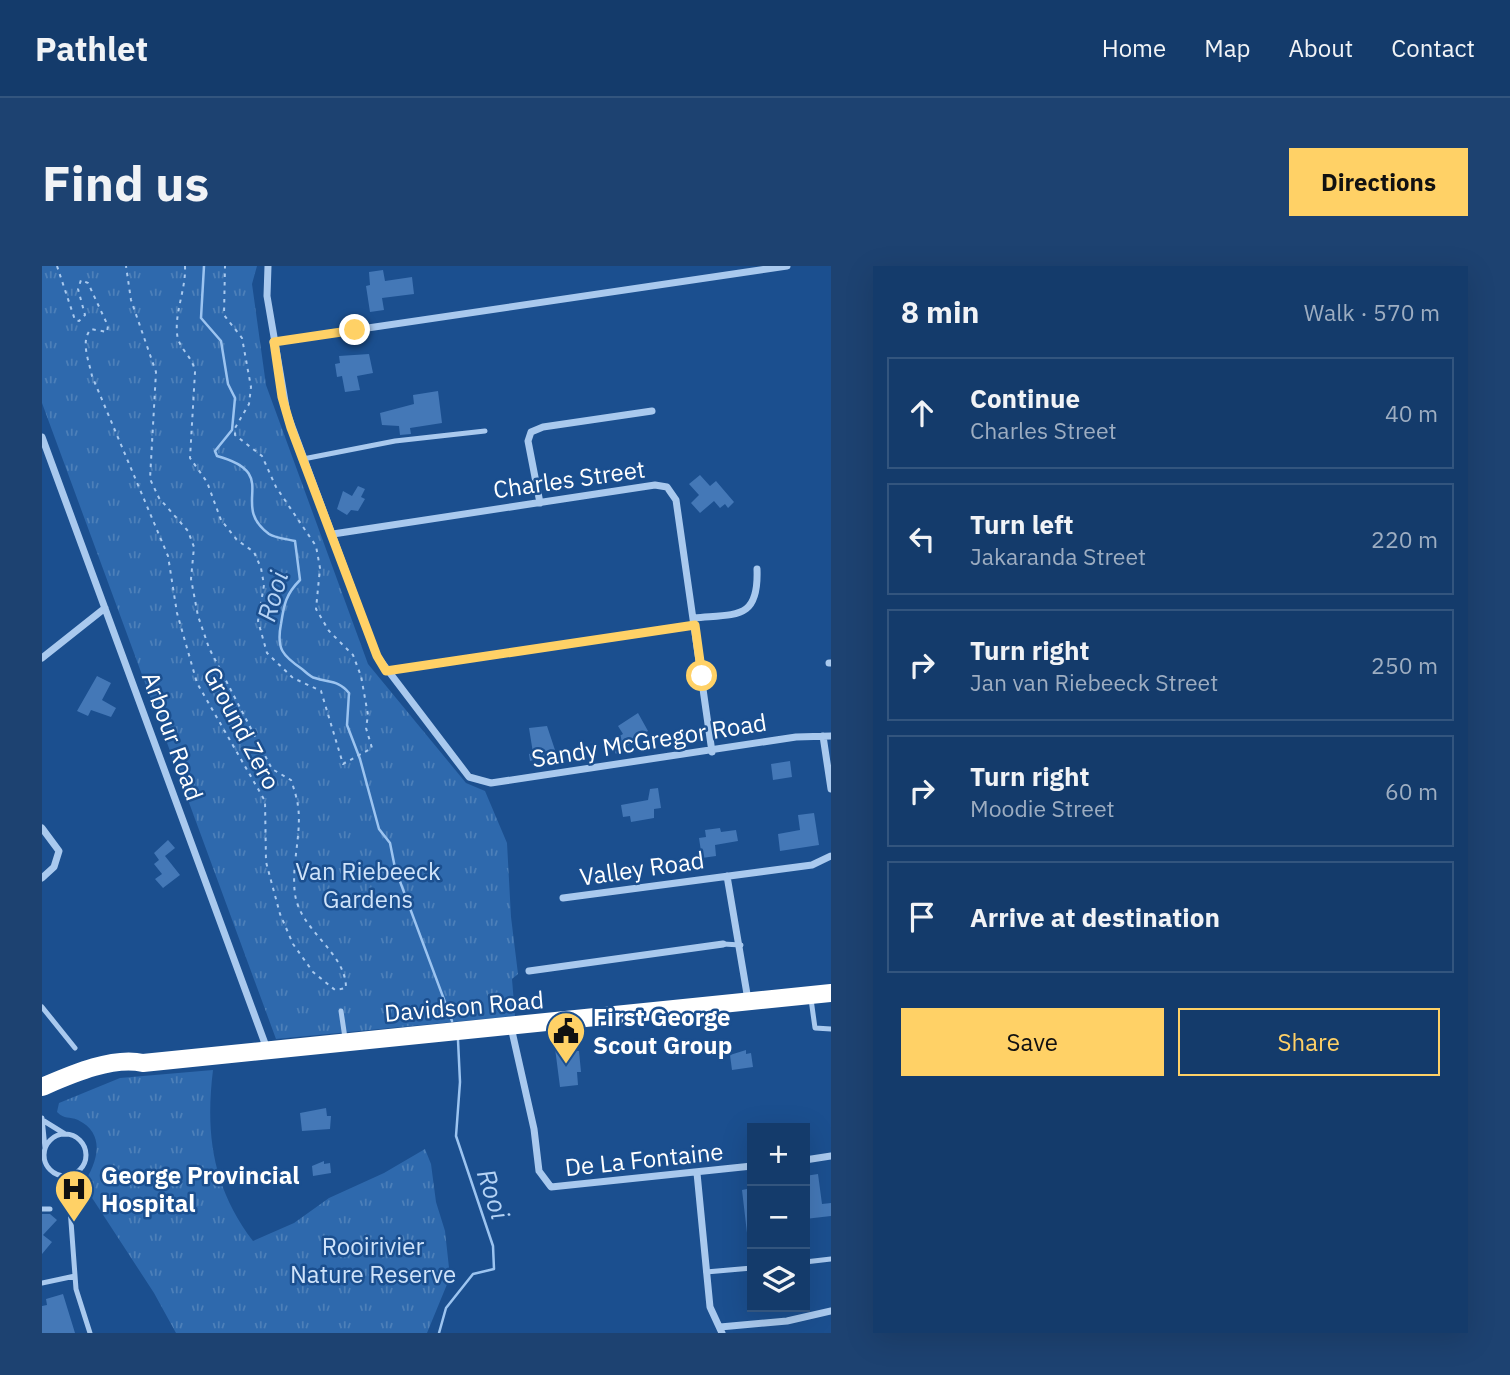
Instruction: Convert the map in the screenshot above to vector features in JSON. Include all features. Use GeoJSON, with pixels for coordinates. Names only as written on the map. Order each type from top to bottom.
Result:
{"type":"FeatureCollection","features":[{"type":"Feature","properties":{"kind":"highway","name":"Davidson Road"},"geometry":{"type":"LineString","coordinates":[[42,1087],[108,1065],[831,993]]}},
{"type":"Feature","properties":{"kind":"highway","name":"Davidson Road"},"geometry":{"type":"LineString","coordinates":[[42,1101],[84,1081],[143,1063]]}},
{"type":"Feature","properties":{"kind":"street"},"geometry":{"type":"LineString","coordinates":[[268,266],[265,287],[284,405],[377,656],[386,671],[740,612],[751,606],[758,592],[757,569]]}},
{"type":"Feature","properties":{"kind":"street"},"geometry":{"type":"LineString","coordinates":[[274,342],[787,266]]}},
{"type":"Feature","properties":{"kind":"street"},"geometry":{"type":"LineString","coordinates":[[540,503],[528,441],[531,432],[544,427],[652,411]]}},
{"type":"Feature","properties":{"kind":"street","name":"Arbour Road"},"geometry":{"type":"LineString","coordinates":[[42,437],[268,1049]]}},
{"type":"Feature","properties":{"kind":"street","name":"Charles Street"},"geometry":{"type":"LineString","coordinates":[[332,534],[655,485],[671,489],[676,500],[695,621],[712,752]]}},
{"type":"Feature","properties":{"kind":"street"},"geometry":{"type":"LineString","coordinates":[[42,658],[105,608]]}},
{"type":"Feature","properties":{"kind":"street","name":"Sandy McGregor Road"},"geometry":{"type":"LineString","coordinates":[[386,671],[458,765],[474,780],[491,783],[712,752],[796,737],[827,736]]}},
{"type":"Feature","properties":{"kind":"street"},"geometry":{"type":"LineString","coordinates":[[827,736],[831,789]]}},
{"type":"Feature","properties":{"kind":"street"},"geometry":{"type":"LineString","coordinates":[[42,828],[58,851],[54,867],[42,878]]}},
{"type":"Feature","properties":{"kind":"street","name":"Valley Road"},"geometry":{"type":"LineString","coordinates":[[563,898],[812,865],[831,856]]}},
{"type":"Feature","properties":{"kind":"street","name":"Valley Road"},"geometry":{"type":"LineString","coordinates":[[727,876],[749,1001]]}},
{"type":"Feature","properties":{"kind":"street"},"geometry":{"type":"LineString","coordinates":[[529,971],[723,944]]}},
{"type":"Feature","properties":{"kind":"street","name":"De La Fontaine"},"geometry":{"type":"LineString","coordinates":[[510,1027],[542,1179],[558,1188],[747,1167]]}},
{"type":"Feature","properties":{"kind":"street"},"geometry":{"type":"LineString","coordinates":[[810,1159],[831,1156]]}},
{"type":"Feature","properties":{"kind":"street"},"geometry":{"type":"LineString","coordinates":[[697,1173],[710,1307],[721,1330],[787,1321],[831,1311]]}},
{"type":"Feature","properties":{"kind":"lane"},"geometry":{"type":"LineString","coordinates":[[303,459],[395,441],[485,431]]}},
{"type":"Feature","properties":{"kind":"lane"},"geometry":{"type":"LineString","coordinates":[[723,944],[741,946]]}},
{"type":"Feature","properties":{"kind":"lane"},"geometry":{"type":"LineString","coordinates":[[811,995],[815,1028],[831,1029]]}},
{"type":"Feature","properties":{"kind":"lane"},"geometry":{"type":"LineString","coordinates":[[42,1007],[75,1048]]}},
{"type":"Feature","properties":{"kind":"lane"},"geometry":{"type":"LineString","coordinates":[[341,1011],[345,1042]]}},
{"type":"Feature","properties":{"kind":"lane"},"geometry":{"type":"LineString","coordinates":[[43,1120],[65,1135],[79,1140],[85,1148],[86,1159],[78,1172],[62,1176],[52,1171],[45,1161],[43,1120]]}},
{"type":"Feature","properties":{"kind":"lane"},"geometry":{"type":"LineString","coordinates":[[46,1148],[57,1136],[65,1135]]}},
{"type":"Feature","properties":{"kind":"lane"},"geometry":{"type":"LineString","coordinates":[[70,1208],[78,1299],[90,1333]]}},
{"type":"Feature","properties":{"kind":"lane"},"geometry":{"type":"LineString","coordinates":[[42,1209],[50,1209]]}},
{"type":"Feature","properties":{"kind":"lane"},"geometry":{"type":"LineString","coordinates":[[810,1261],[831,1259]]}},
{"type":"Feature","properties":{"kind":"lane"},"geometry":{"type":"LineString","coordinates":[[706,1272],[747,1268]]}},
{"type":"Feature","properties":{"kind":"lane"},"geometry":{"type":"LineString","coordinates":[[42,1283],[75,1276]]}},
{"type":"Feature","properties":{"kind":"path","name":"Ground Zero"},"geometry":{"type":"LineString","coordinates":[[57,266],[75,320],[79,321],[85,315],[78,289],[81,280],[89,283],[108,326],[107,332],[91,329],[86,334],[85,345],[92,376],[168,556],[177,613],[197,683],[265,801],[265,862],[280,914],[293,944],[313,972],[335,989],[346,988],[346,979],[304,920],[295,894],[299,808],[291,780],[272,769],[209,648],[198,617],[191,579],[194,547],[188,531],[159,498],[150,479],[156,372],[131,300],[126,266]]}},
{"type":"Feature","properties":{"kind":"path"},"geometry":{"type":"LineString","coordinates":[[185,266],[186,279],[177,330],[178,343],[194,363],[195,372],[190,458],[207,482],[222,520],[237,540],[254,552],[261,568],[264,585],[258,621],[267,653],[293,678],[321,691],[343,764],[372,748],[366,728],[368,715],[360,677],[353,654],[329,631],[316,609],[316,587],[320,568],[316,546],[276,487],[262,456],[235,435],[235,428],[249,404],[251,387],[242,338],[225,315],[225,266]]}},
{"type":"Feature","properties":{"kind":"green space","name":"Van Riebeeck Gardens"},"geometry":{"type":"Polygon","coordinates":[[[42,266],[257,266],[252,284],[266,385],[368,664],[466,783],[485,791],[507,843],[511,917],[518,974],[512,979],[515,1016],[276,1039],[42,403],[42,266]]]}},
{"type":"Feature","properties":{"kind":"green space","name":"Rooirivier Nature Reserve"},"geometry":{"type":"Polygon","coordinates":[[[213,1070],[210,1117],[215,1160],[229,1201],[253,1241],[294,1223],[329,1198],[384,1173],[425,1149],[431,1164],[436,1202],[445,1231],[450,1277],[427,1333],[176,1333],[154,1293],[83,1184],[92,1168],[97,1150],[93,1133],[78,1120],[57,1112],[59,1103],[120,1078],[213,1070]]]}},
{"type":"Feature","properties":{"kind":"building"},"geometry":{"type":"Polygon","coordinates":[[[383,270],[385,281],[412,277],[414,294],[382,298],[384,310],[370,312],[366,286],[370,285],[369,272],[383,270]]]}},
{"type":"Feature","properties":{"kind":"building"},"geometry":{"type":"Polygon","coordinates":[[[369,354],[373,373],[357,376],[360,390],[345,392],[342,376],[337,377],[335,364],[340,363],[339,356],[369,354]]]}},
{"type":"Feature","properties":{"kind":"building"},"geometry":{"type":"Polygon","coordinates":[[[438,391],[442,423],[410,428],[411,434],[400,435],[399,426],[382,425],[380,413],[414,404],[413,395],[438,391]]]}},
{"type":"Feature","properties":{"kind":"building"},"geometry":{"type":"Polygon","coordinates":[[[700,475],[710,486],[716,481],[734,502],[728,508],[725,504],[720,508],[714,501],[700,513],[691,503],[699,495],[689,484],[700,475]]]}},
{"type":"Feature","properties":{"kind":"building"},"geometry":{"type":"Polygon","coordinates":[[[358,486],[365,489],[361,497],[365,499],[358,511],[351,510],[347,515],[337,509],[343,491],[352,496],[358,486]]]}},
{"type":"Feature","properties":{"kind":"building"},"geometry":{"type":"Polygon","coordinates":[[[97,676],[111,683],[102,700],[116,708],[111,717],[91,710],[88,716],[77,711],[97,676]]]}},
{"type":"Feature","properties":{"kind":"building"},"geometry":{"type":"Polygon","coordinates":[[[638,713],[648,731],[616,754],[609,742],[623,734],[618,726],[638,713]]]}},
{"type":"Feature","properties":{"kind":"building"},"geometry":{"type":"Polygon","coordinates":[[[547,726],[556,753],[530,761],[529,754],[533,753],[529,728],[547,726]]]}},
{"type":"Feature","properties":{"kind":"building"},"geometry":{"type":"Polygon","coordinates":[[[790,761],[792,777],[773,780],[771,764],[790,761]]]}},
{"type":"Feature","properties":{"kind":"building"},"geometry":{"type":"Polygon","coordinates":[[[658,788],[661,808],[654,809],[654,818],[631,822],[630,816],[623,817],[621,805],[648,800],[650,789],[658,788]]]}},
{"type":"Feature","properties":{"kind":"building"},"geometry":{"type":"Polygon","coordinates":[[[814,813],[819,845],[780,851],[778,834],[800,830],[798,815],[814,813]]]}},
{"type":"Feature","properties":{"kind":"building"},"geometry":{"type":"Polygon","coordinates":[[[720,828],[721,832],[736,830],[738,841],[715,845],[716,856],[702,858],[699,838],[706,837],[705,830],[720,828]]]}},
{"type":"Feature","properties":{"kind":"building"},"geometry":{"type":"Polygon","coordinates":[[[168,840],[175,848],[165,856],[180,875],[163,888],[155,879],[162,874],[154,864],[159,860],[154,853],[168,840]]]}},
{"type":"Feature","properties":{"kind":"building"},"geometry":{"type":"Polygon","coordinates":[[[575,1046],[576,1051],[579,1051],[581,1072],[577,1072],[578,1085],[560,1087],[555,1048],[575,1046]]]}},
{"type":"Feature","properties":{"kind":"building"},"geometry":{"type":"Polygon","coordinates":[[[746,1050],[746,1054],[751,1053],[753,1067],[732,1070],[730,1055],[746,1050]]]}},
{"type":"Feature","properties":{"kind":"building"},"geometry":{"type":"Polygon","coordinates":[[[326,1108],[327,1116],[331,1116],[330,1129],[302,1131],[300,1113],[326,1108]]]}},
{"type":"Feature","properties":{"kind":"building"},"geometry":{"type":"Polygon","coordinates":[[[324,1161],[324,1164],[330,1163],[331,1173],[313,1176],[312,1166],[324,1161]]]}},
{"type":"Feature","properties":{"kind":"building"},"geometry":{"type":"Polygon","coordinates":[[[818,1174],[822,1204],[831,1203],[831,1216],[810,1218],[810,1175],[818,1174]]]}},
{"type":"Feature","properties":{"kind":"building"},"geometry":{"type":"Polygon","coordinates":[[[747,1189],[747,1233],[742,1190],[747,1189]]]}},
{"type":"Feature","properties":{"kind":"building"},"geometry":{"type":"Polygon","coordinates":[[[42,1214],[50,1214],[57,1220],[43,1235],[52,1242],[42,1254],[42,1214]]]}},
{"type":"Feature","properties":{"kind":"building"},"geometry":{"type":"Polygon","coordinates":[[[63,1294],[75,1333],[42,1333],[42,1306],[47,1305],[46,1299],[63,1294]]]}},
{"type":"Feature","properties":{"kind":"waterway","name":"Rooi"},"geometry":{"type":"LineString","coordinates":[[204,266],[201,318],[221,341],[228,384],[235,398],[232,430],[215,451],[217,456],[237,463],[247,472],[252,481],[253,512],[258,523],[269,534],[295,541],[300,580],[285,605],[280,646],[286,656],[310,676],[338,684],[349,693],[347,725],[360,759],[379,829],[390,843],[395,868],[452,1021]]}},
{"type":"Feature","properties":{"kind":"waterway","name":"Rooi"},"geometry":{"type":"LineString","coordinates":[[439,1333],[446,1308],[473,1274],[494,1269],[493,1246],[456,1136],[460,1082],[458,1040]]}},
{"type":"Feature","properties":{"kind":"place","name":"First George Scout Group"},"geometry":{"type":"Point","coordinates":[566,1065]}},
{"type":"Feature","properties":{"kind":"place","name":"George Provincial Hospital"},"geometry":{"type":"Point","coordinates":[74,1223]}},
{"type":"Feature","properties":{"kind":"route"},"geometry":{"type":"LineString","coordinates":[[355,330],[274,342],[282,397],[291,428],[377,656],[386,671],[695,625],[702,676]]}}]}
